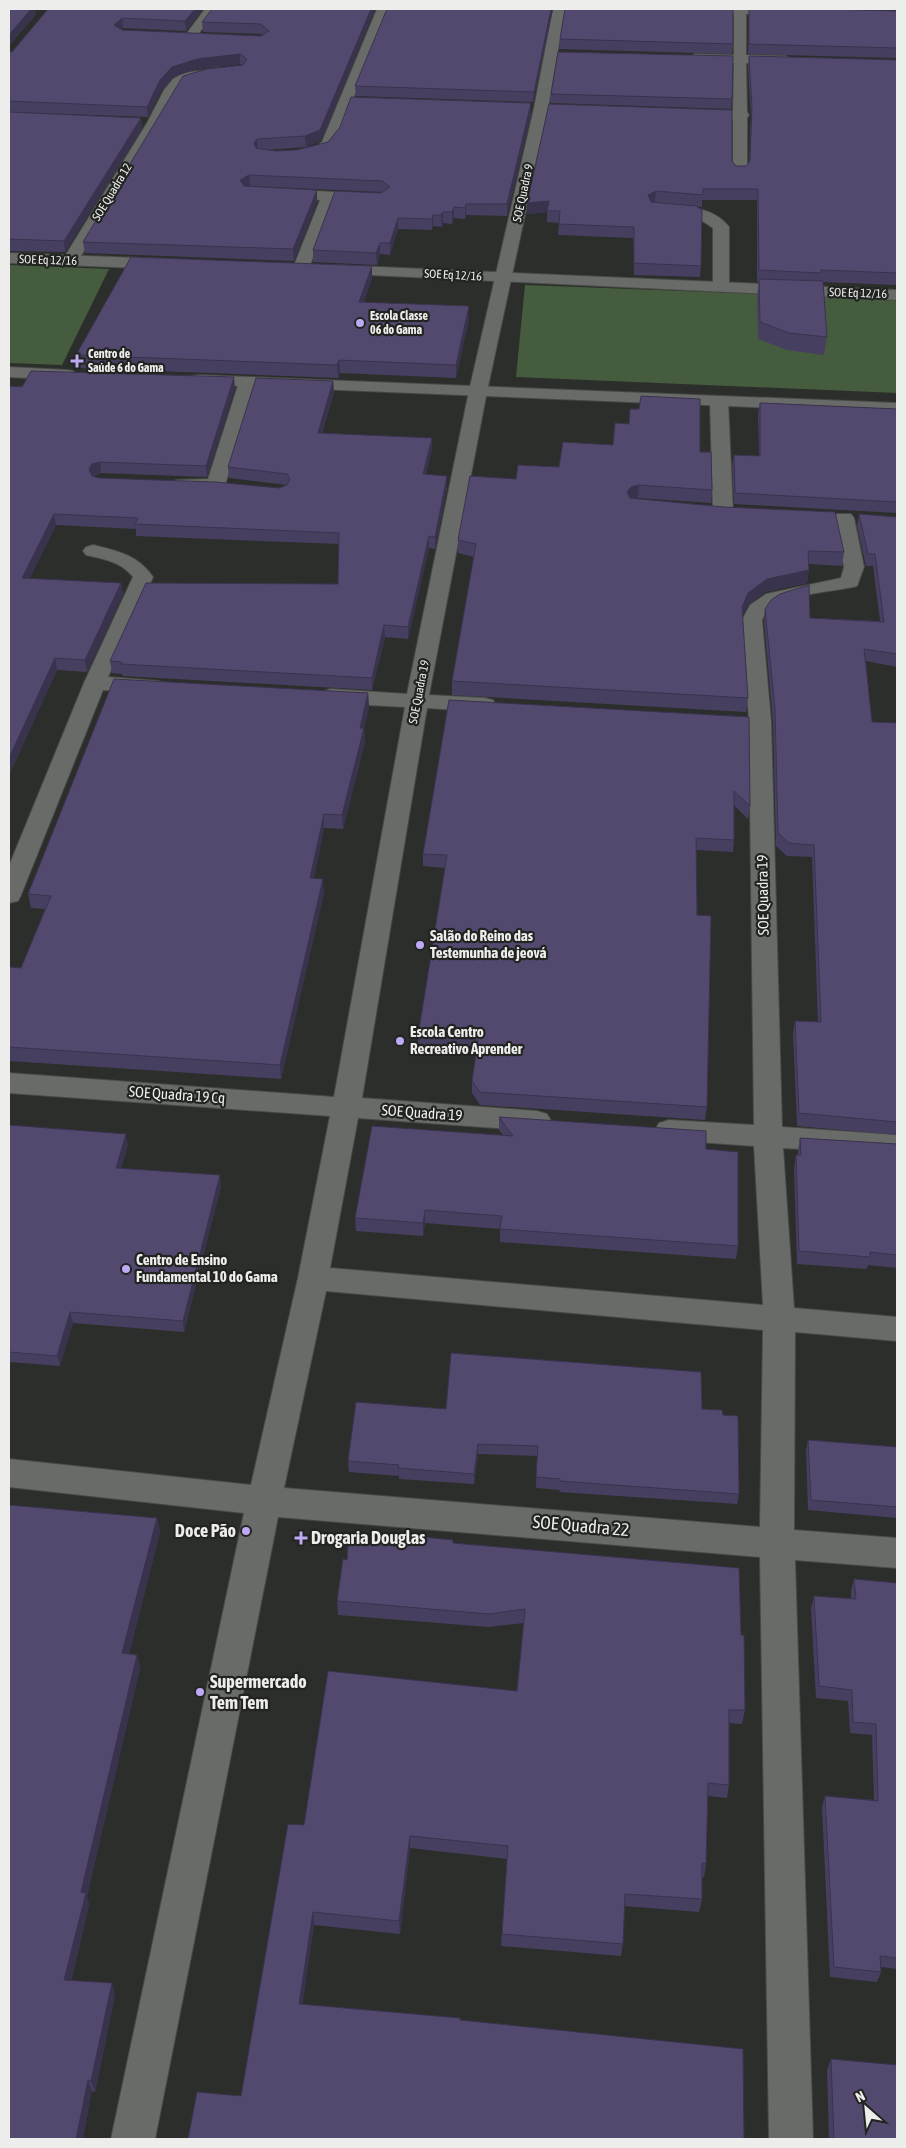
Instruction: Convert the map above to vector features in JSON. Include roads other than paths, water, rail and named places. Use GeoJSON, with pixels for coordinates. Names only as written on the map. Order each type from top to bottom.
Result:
{"type":"FeatureCollection","features":[{"type":"Feature","properties":{"kind":"street"},"geometry":{"type":"LineString","coordinates":[[208,38],[185,37],[210,9]]}},
{"type":"Feature","properties":{"kind":"street"},"geometry":{"type":"LineString","coordinates":[[288,154],[320,150],[328,144],[350,102],[383,9]]}},
{"type":"Feature","properties":{"kind":"street","name":"SOE Quadra 9"},"geometry":{"type":"LineString","coordinates":[[504,278],[541,108],[555,55],[560,9]]}},
{"type":"Feature","properties":{"kind":"street"},"geometry":{"type":"LineString","coordinates":[[678,9],[782,10],[802,13]]}},
{"type":"Feature","properties":{"kind":"street"},"geometry":{"type":"LineString","coordinates":[[740,11],[742,115],[740,172]]}},
{"type":"Feature","properties":{"kind":"street"},"geometry":{"type":"LineString","coordinates":[[684,58],[800,61]]}},
{"type":"Feature","properties":{"kind":"street","name":"SOE Quadra 12"},"geometry":{"type":"LineString","coordinates":[[70,261],[154,123],[169,93],[178,82],[205,73],[232,70]]}},
{"type":"Feature","properties":{"kind":"street"},"geometry":{"type":"LineString","coordinates":[[684,113],[742,115]]}},
{"type":"Feature","properties":{"kind":"street"},"geometry":{"type":"LineString","coordinates":[[134,122],[154,123]]}},
{"type":"Feature","properties":{"kind":"street"},"geometry":{"type":"LineString","coordinates":[[270,193],[381,198]]}},
{"type":"Feature","properties":{"kind":"street"},"geometry":{"type":"LineString","coordinates":[[301,268],[329,195]]}},
{"type":"Feature","properties":{"kind":"street"},"geometry":{"type":"LineString","coordinates":[[654,208],[692,211],[716,220],[721,228],[721,288]]}},
{"type":"Feature","properties":{"kind":"street","name":"SOE Eq 12/16"},"geometry":{"type":"LineString","coordinates":[[9,258],[185,264]]}},
{"type":"Feature","properties":{"kind":"street","name":"SOE Eq 12/16"},"geometry":{"type":"LineString","coordinates":[[282,267],[897,295]]}},
{"type":"Feature","properties":{"kind":"street","name":"SOE Quadra 19"},"geometry":{"type":"LineString","coordinates":[[133,2139],[264,1501],[313,1278],[346,1108],[417,701],[478,391],[504,278]]}},
{"type":"Feature","properties":{"kind":"street"},"geometry":{"type":"LineString","coordinates":[[9,372],[88,376]]}},
{"type":"Feature","properties":{"kind":"street"},"geometry":{"type":"LineString","coordinates":[[178,380],[897,408]]}},
{"type":"Feature","properties":{"kind":"street"},"geometry":{"type":"LineString","coordinates":[[168,483],[225,486],[248,382]]}},
{"type":"Feature","properties":{"kind":"street"},"geometry":{"type":"LineString","coordinates":[[719,400],[723,512]]}},
{"type":"Feature","properties":{"kind":"street","name":"SOE Quadra 19"},"geometry":{"type":"LineString","coordinates":[[791,2139],[777,1542],[779,1318],[768,1137],[750,720],[752,620],[757,607],[777,596],[834,587],[850,582],[854,567],[843,518]]}},
{"type":"Feature","properties":{"kind":"street"},"geometry":{"type":"LineString","coordinates":[[9,895],[95,683],[143,577],[132,564],[123,558],[93,551]]}},
{"type":"Feature","properties":{"kind":"street"},"geometry":{"type":"LineString","coordinates":[[95,683],[173,687]]}},
{"type":"Feature","properties":{"kind":"street"},"geometry":{"type":"LineString","coordinates":[[309,695],[505,706]]}},
{"type":"Feature","properties":{"kind":"street","name":"SOE Quadra 19 Cq"},"geometry":{"type":"LineString","coordinates":[[9,1083],[346,1108]]}},
{"type":"Feature","properties":{"kind":"street","name":"SOE Quadra 19"},"geometry":{"type":"LineString","coordinates":[[346,1108],[562,1123]]}},
{"type":"Feature","properties":{"kind":"street"},"geometry":{"type":"LineString","coordinates":[[640,1128],[897,1145]]}},
{"type":"Feature","properties":{"kind":"street"},"geometry":{"type":"LineString","coordinates":[[313,1278],[897,1330]]}},
{"type":"Feature","properties":{"kind":"street","name":"SOE Quadra 22"},"geometry":{"type":"LineString","coordinates":[[9,1473],[264,1501],[897,1553]]}},
{"type":"Feature","properties":{"kind":"place","name":"Escola Classe 06 do Gama"},"geometry":{"type":"Point","coordinates":[360,323]}},
{"type":"Feature","properties":{"kind":"place","name":"Centro de Saúde 6 do Gama"},"geometry":{"type":"Point","coordinates":[77,361]}},
{"type":"Feature","properties":{"kind":"place","name":"Salão do Reino das Testemunha de jeová"},"geometry":{"type":"Point","coordinates":[420,945]}},
{"type":"Feature","properties":{"kind":"place","name":"Escola Centro Recreativo Aprender"},"geometry":{"type":"Point","coordinates":[400,1041]}},
{"type":"Feature","properties":{"kind":"place","name":"Centro de Ensino Fundamental 10 do Gama"},"geometry":{"type":"Point","coordinates":[126,1269]}},
{"type":"Feature","properties":{"kind":"place","name":"Doce Pão"},"geometry":{"type":"Point","coordinates":[246,1531]}},
{"type":"Feature","properties":{"kind":"place","name":"Drogaria Douglas"},"geometry":{"type":"Point","coordinates":[301,1538]}},
{"type":"Feature","properties":{"kind":"place","name":"Supermercado Tem Tem"},"geometry":{"type":"Point","coordinates":[200,1692]}}]}
